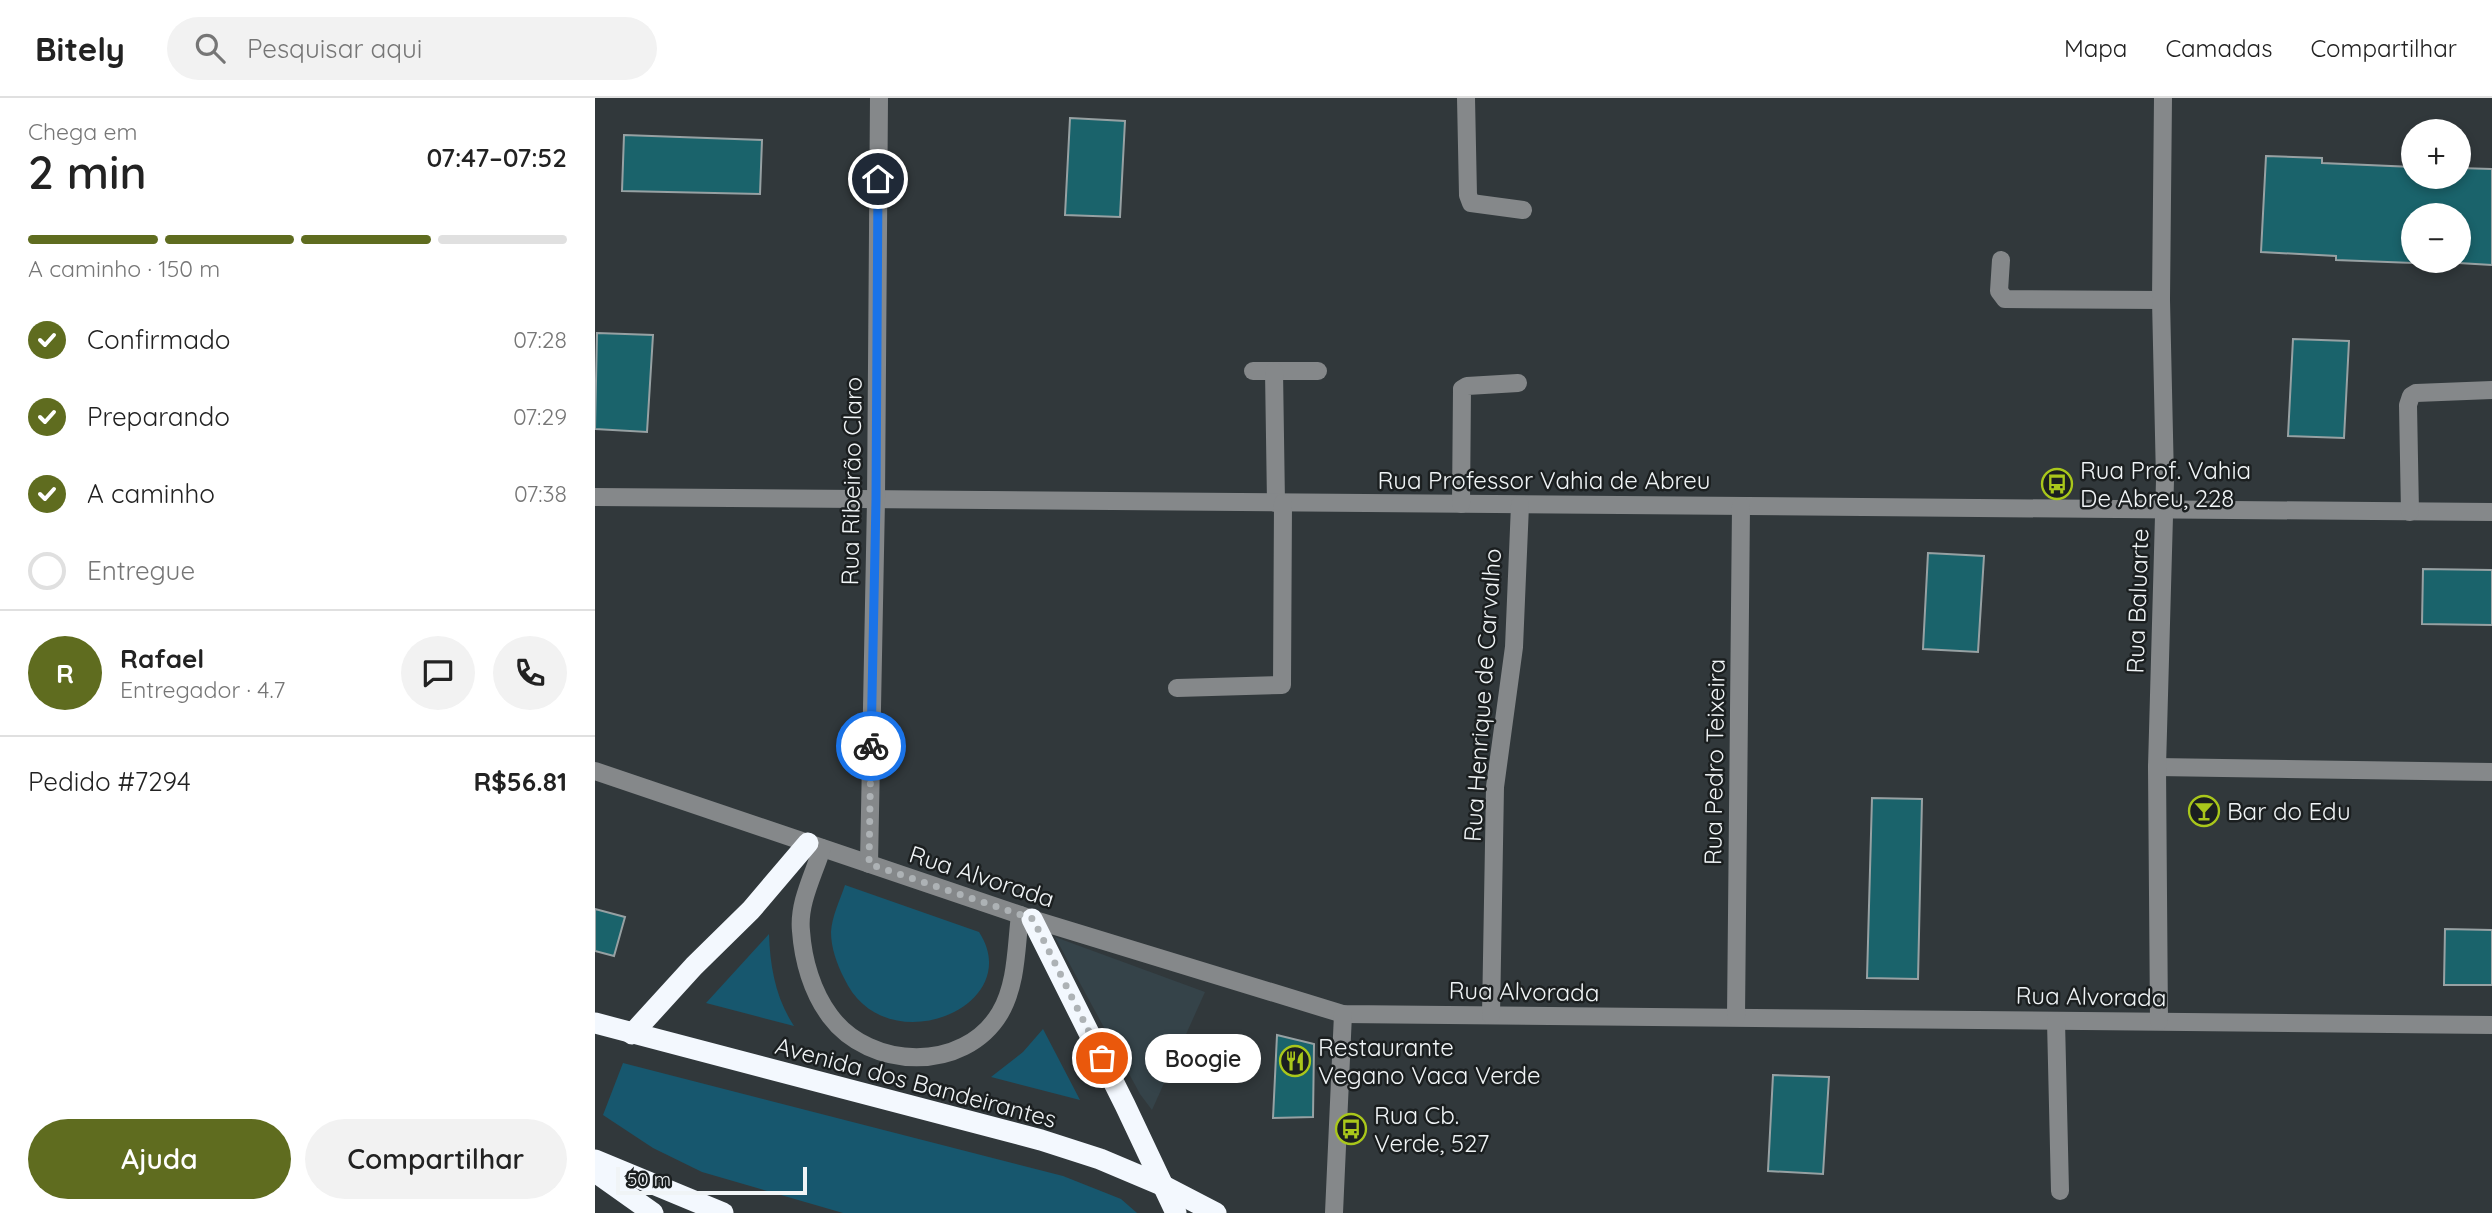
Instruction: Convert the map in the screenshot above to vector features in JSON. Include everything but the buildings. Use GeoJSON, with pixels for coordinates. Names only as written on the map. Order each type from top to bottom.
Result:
{"type":"FeatureCollection","features":[{"type":"Feature","properties":{"kind":"highway"},"geometry":{"type":"LineString","coordinates":[[632,1034],[694,966],[815,846]]}},
{"type":"Feature","properties":{"kind":"highway"},"geometry":{"type":"LineString","coordinates":[[1026,917],[1176,1213]]}},
{"type":"Feature","properties":{"kind":"highway","name":"Avenida dos Bandeirantes"},"geometry":{"type":"LineString","coordinates":[[595,1023],[1041,1140],[1100,1159],[1164,1186],[1216,1213]]}},
{"type":"Feature","properties":{"kind":"highway"},"geometry":{"type":"LineString","coordinates":[[595,1160],[723,1213]]}},
{"type":"Feature","properties":{"kind":"highway"},"geometry":{"type":"LineString","coordinates":[[595,1172],[653,1213]]}},
{"type":"Feature","properties":{"kind":"street","name":"Rua Ribeirão Claro"},"geometry":{"type":"LineString","coordinates":[[869,864],[876,500],[879,98]]}},
{"type":"Feature","properties":{"kind":"street"},"geometry":{"type":"LineString","coordinates":[[1466,98],[1468,195],[1471,203],[1523,210]]}},
{"type":"Feature","properties":{"kind":"street","name":"Rua Baluarte"},"geometry":{"type":"LineString","coordinates":[[2159,1021],[2157,767],[2164,510],[2161,300],[2163,98]]}},
{"type":"Feature","properties":{"kind":"street"},"geometry":{"type":"LineString","coordinates":[[2001,260],[1999,291],[2005,299],[2161,300]]}},
{"type":"Feature","properties":{"kind":"street"},"geometry":{"type":"LineString","coordinates":[[1253,371],[1318,371]]}},
{"type":"Feature","properties":{"kind":"street"},"geometry":{"type":"LineString","coordinates":[[1177,688],[1282,685],[1280,503],[1274,371]]}},
{"type":"Feature","properties":{"kind":"street"},"geometry":{"type":"LineString","coordinates":[[1461,505],[1462,389],[1467,386],[1518,383]]}},
{"type":"Feature","properties":{"kind":"street"},"geometry":{"type":"LineString","coordinates":[[2410,512],[2408,405],[2411,397],[2416,393],[2492,390]]}},
{"type":"Feature","properties":{"kind":"street","name":"Rua Professor Vahia de Abreu"},"geometry":{"type":"LineString","coordinates":[[595,497],[2492,512]]}},
{"type":"Feature","properties":{"kind":"street","name":"Rua Henrique de Carvalho"},"geometry":{"type":"LineString","coordinates":[[1491,1015],[1495,787],[1514,647],[1520,505]]}},
{"type":"Feature","properties":{"kind":"street","name":"Rua Pedro Teixeira"},"geometry":{"type":"LineString","coordinates":[[1736,1017],[1741,506]]}},
{"type":"Feature","properties":{"kind":"street"},"geometry":{"type":"LineString","coordinates":[[2157,767],[2492,772]]}},
{"type":"Feature","properties":{"kind":"street","name":"Rua Alvorada"},"geometry":{"type":"LineString","coordinates":[[595,771],[1026,917],[1343,1014],[2492,1025]]}},
{"type":"Feature","properties":{"kind":"street"},"geometry":{"type":"LineString","coordinates":[[815,846],[800,927],[805,958],[813,984],[830,1017],[852,1036],[878,1051],[903,1057],[925,1058],[952,1052],[979,1039],[999,1014],[1011,988],[1026,917]]}},
{"type":"Feature","properties":{"kind":"street"},"geometry":{"type":"LineString","coordinates":[[1334,1213],[1343,1014]]}},
{"type":"Feature","properties":{"kind":"street"},"geometry":{"type":"LineString","coordinates":[[2056,1021],[2060,1191]]}},
{"type":"Feature","properties":{"kind":"shaded area"},"geometry":{"type":"Polygon","coordinates":[[[845,885],[979,932],[989,959],[984,983],[968,1003],[945,1016],[917,1022],[889,1018],[863,1004],[844,978],[832,944],[833,920],[845,885]]]}},
{"type":"Feature","properties":{"kind":"shaded area"},"geometry":{"type":"Polygon","coordinates":[[[769,934],[775,982],[794,1026],[706,1003],[769,934]]]}},
{"type":"Feature","properties":{"kind":"shaded area"},"geometry":{"type":"Polygon","coordinates":[[[1055,937],[1205,992],[1152,1110],[1140,1094],[1055,937]]]}},
{"type":"Feature","properties":{"kind":"shaded area"},"geometry":{"type":"Polygon","coordinates":[[[1043,1029],[1080,1100],[991,1077],[1023,1052],[1043,1029]]]}},
{"type":"Feature","properties":{"kind":"shaded area"},"geometry":{"type":"Polygon","coordinates":[[[623,1063],[1063,1176],[1121,1199],[1137,1213],[843,1213],[702,1172],[653,1148],[603,1115],[623,1063]]]}},
{"type":"Feature","properties":{"kind":"way so far"},"geometry":{"type":"LineString","coordinates":[[871,746],[869,864],[1033,919],[1102,1058]]}},
{"type":"Feature","properties":{"kind":"place","name":"Rua Prof. Vahia De Abreu, 228"},"geometry":{"type":"Point","coordinates":[2057,484]}},
{"type":"Feature","properties":{"kind":"place","name":"Bar do Edu"},"geometry":{"type":"Point","coordinates":[2204,811]}},
{"type":"Feature","properties":{"kind":"place","name":"Boogie"},"geometry":{"type":"Point","coordinates":[1102,1058]}},
{"type":"Feature","properties":{"kind":"place","name":"Restaurante Vegano Vaca Verde"},"geometry":{"type":"Point","coordinates":[1295,1061]}},
{"type":"Feature","properties":{"kind":"place","name":"Rua Cb. Verde, 527"},"geometry":{"type":"Point","coordinates":[1351,1129]}},
{"type":"Feature","properties":{"kind":"route"},"geometry":{"type":"LineString","coordinates":[[871,746],[878,179]]}}]}
